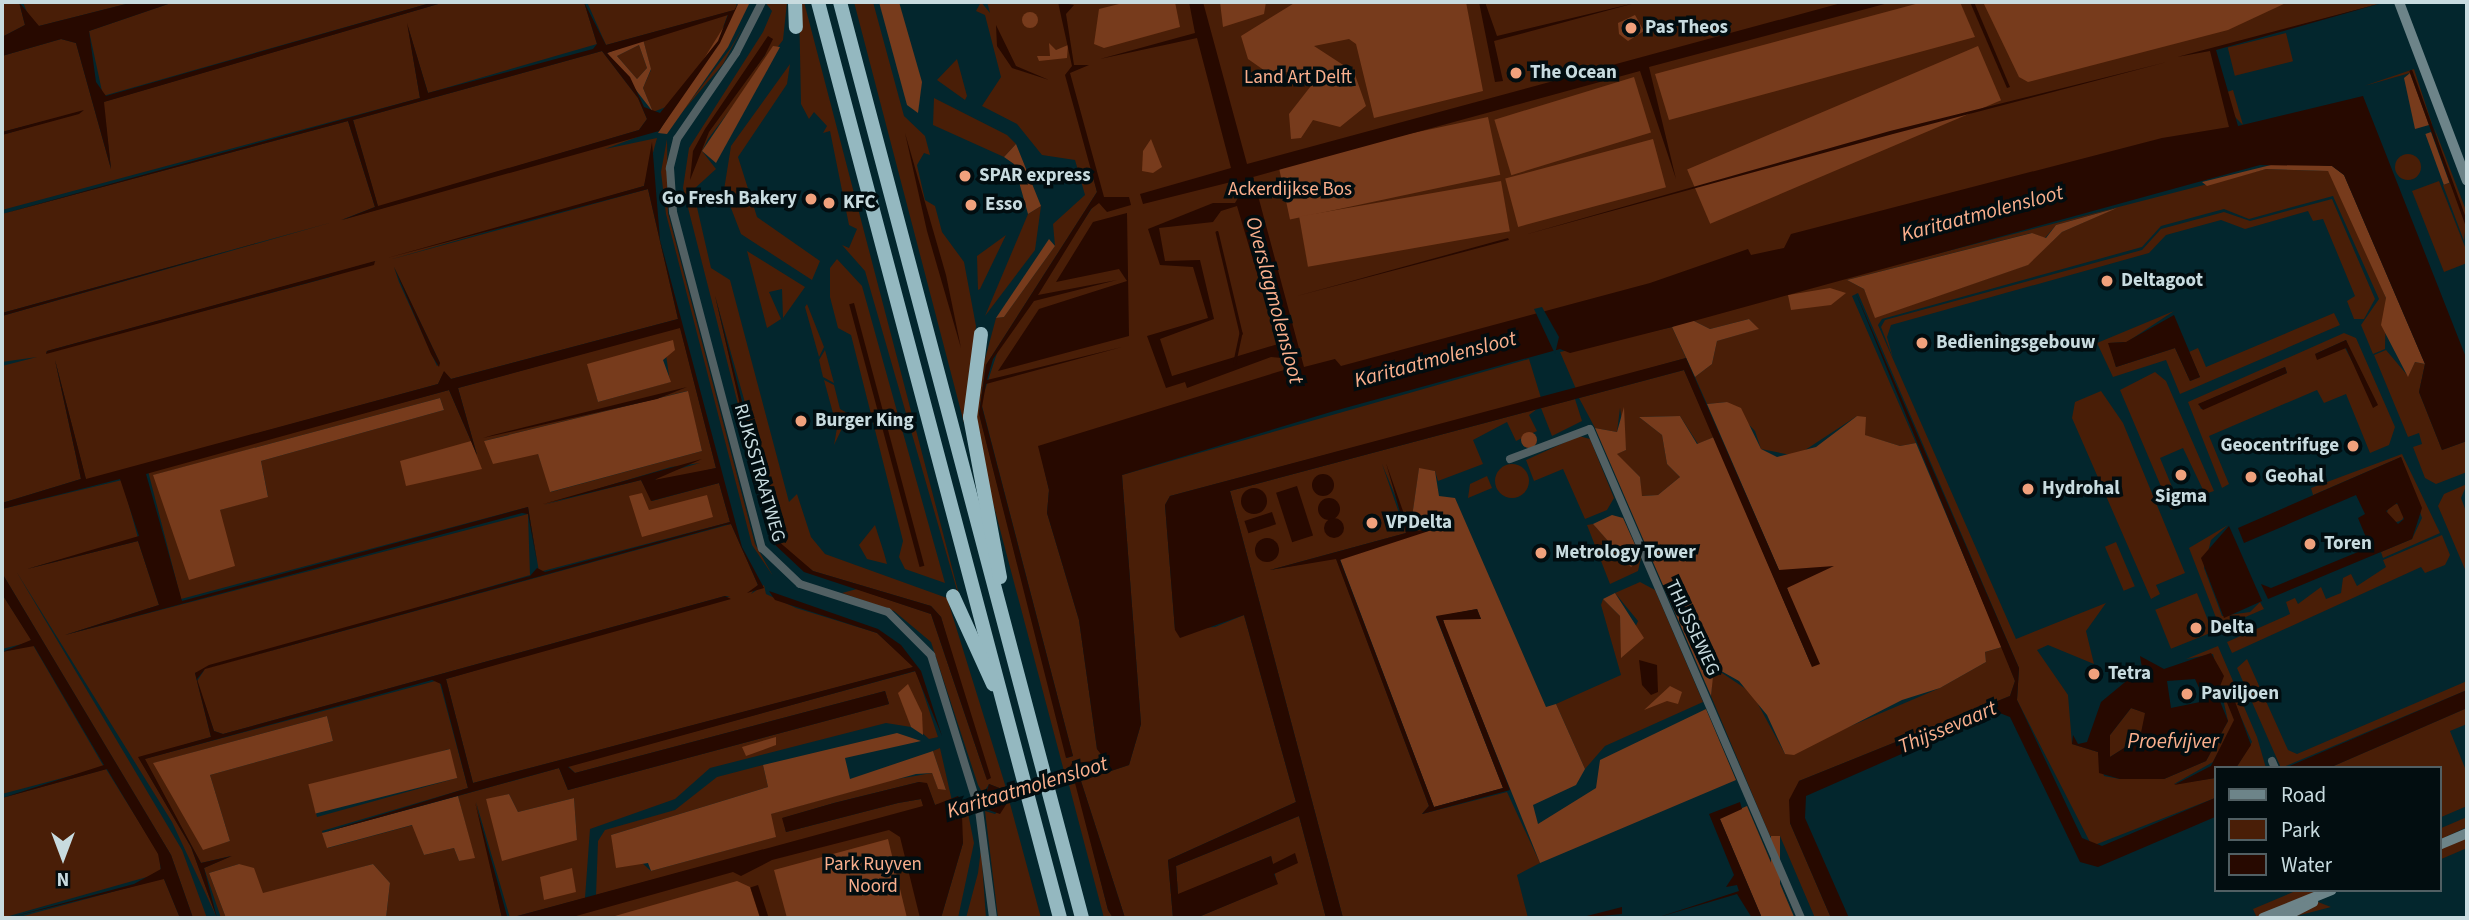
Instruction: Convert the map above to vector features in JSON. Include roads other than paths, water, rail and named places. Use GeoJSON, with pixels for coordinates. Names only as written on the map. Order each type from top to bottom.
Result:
{"type":"FeatureCollection","features":[{"type":"Feature","properties":{"kind":"highway"},"geometry":{"type":"LineString","coordinates":[[795,2],[796,27]]}},
{"type":"Feature","properties":{"kind":"highway"},"geometry":{"type":"LineString","coordinates":[[818,2],[1060,918]]}},
{"type":"Feature","properties":{"kind":"highway"},"geometry":{"type":"LineString","coordinates":[[840,2],[1082,918]]}},
{"type":"Feature","properties":{"kind":"highway"},"geometry":{"type":"LineString","coordinates":[[981,334],[970,417],[1005,627]]}},
{"type":"Feature","properties":{"kind":"highway"},"geometry":{"type":"LineString","coordinates":[[953,597],[966,638],[1002,699]]}},
{"type":"Feature","properties":{"kind":"street","name":"RIJKSSTRAATWEG"},"geometry":{"type":"LineString","coordinates":[[762,2],[736,53],[685,123],[669,178],[756,532],[769,559],[793,581],[888,612],[922,642],[938,668],[978,806],[993,918]]}},
{"type":"Feature","properties":{"kind":"street"},"geometry":{"type":"LineString","coordinates":[[2399,2],[2467,181]]}},
{"type":"Feature","properties":{"kind":"street","name":"THIJSSEWEG"},"geometry":{"type":"LineString","coordinates":[[1510,459],[1590,429],[1801,918]]}},
{"type":"Feature","properties":{"kind":"street"},"geometry":{"type":"LineString","coordinates":[[2441,844],[2467,833]]}},
{"type":"Feature","properties":{"kind":"street"},"geometry":{"type":"LineString","coordinates":[[2263,918],[2327,892]]}},
{"type":"Feature","properties":{"kind":"street"},"geometry":{"type":"LineString","coordinates":[[2282,918],[2327,892]]}},
{"type":"Feature","properties":{"kind":"water"},"geometry":{"type":"Polygon","coordinates":[[[19,2],[39,26],[134,2],[174,2],[89,31],[96,82],[106,96],[434,2],[445,2],[104,102],[111,169],[76,43],[61,39],[2,56],[2,37],[25,25],[19,2]]]}},
{"type":"Feature","properties":{"kind":"water"},"geometry":{"type":"Polygon","coordinates":[[[584,2],[606,45],[734,10],[739,2],[720,43],[659,131],[342,220],[375,207],[348,121],[2,214],[420,98],[407,23],[428,93],[593,49],[597,44],[584,2]],[[728,15],[607,53],[630,77],[644,107],[660,113],[718,41],[728,15]],[[602,51],[353,120],[378,206],[639,130],[647,119],[638,98],[602,51]]]}},
{"type":"Feature","properties":{"kind":"water"},"geometry":{"type":"Polygon","coordinates":[[[1058,2],[1074,5],[1066,14],[1074,65],[1089,65],[1070,73],[1104,197],[1129,197],[1131,205],[1107,212],[1099,203],[1091,209],[1038,295],[1117,280],[1034,301],[993,359],[987,380],[1122,347],[986,384],[982,407],[1073,756],[1066,758],[979,414],[986,365],[1097,192],[1065,75],[1072,66],[1058,2]]]}},
{"type":"Feature","properties":{"kind":"water"},"geometry":{"type":"Polygon","coordinates":[[[1189,2],[1203,2],[1247,164],[1845,2],[1892,2],[1649,67],[1676,179],[1640,71],[1253,177],[1304,367],[1335,359],[1341,366],[1650,283],[1748,249],[1751,255],[1784,248],[1791,234],[2162,138],[2229,127],[2210,51],[2177,57],[2386,2],[2216,50],[2238,126],[2363,96],[2467,360],[2467,441],[2442,450],[2419,392],[2425,364],[2344,175],[2332,166],[2260,165],[1672,327],[1570,353],[1560,349],[1334,411],[1122,475],[1141,724],[1129,765],[1081,781],[1125,918],[1113,918],[1108,910],[1075,783],[1009,800],[1000,814],[986,809],[962,815],[963,843],[941,918],[920,918],[900,837],[889,830],[772,860],[741,876],[733,872],[569,918],[510,918],[923,806],[921,799],[898,803],[786,832],[782,818],[834,803],[919,782],[927,783],[935,805],[958,796],[965,805],[984,800],[989,784],[1007,791],[1065,775],[1072,763],[1105,760],[1097,749],[1079,620],[1047,513],[1049,490],[1038,446],[1284,370],[1282,358],[1271,357],[1187,388],[1185,382],[1166,388],[1147,336],[1208,318],[1193,267],[1160,265],[1148,229],[1213,203],[1235,203],[1239,196],[1231,182],[1143,204],[1140,194],[1231,168],[1197,38],[1100,59],[1195,33],[1189,2]],[[1237,206],[1221,211],[1213,222],[1159,228],[1165,261],[1200,260],[1214,319],[1160,339],[1172,376],[1278,344],[1237,206]]]}},
{"type":"Feature","properties":{"kind":"water"},"geometry":{"type":"Polygon","coordinates":[[[1479,2],[1485,2],[1497,36],[1639,2],[1494,41],[1503,81],[1495,82],[1479,2]]]}},
{"type":"Feature","properties":{"kind":"water"},"geometry":{"type":"Polygon","coordinates":[[[1970,2],[1974,2],[2010,87],[2007,88],[1970,2]]]}},
{"type":"Feature","properties":{"kind":"water"},"geometry":{"type":"Polygon","coordinates":[[[996,25],[1016,66],[1049,80],[1012,68],[997,46],[996,25]]]}},
{"type":"Feature","properties":{"kind":"water"},"geometry":{"type":"Polygon","coordinates":[[[768,36],[773,39],[765,55],[709,132],[690,180],[693,151],[768,36]]]}},
{"type":"Feature","properties":{"kind":"water"},"geometry":{"type":"Polygon","coordinates":[[[2167,62],[1893,134],[1524,235],[1890,131],[2167,62]]]}},
{"type":"Feature","properties":{"kind":"water"},"geometry":{"type":"Polygon","coordinates":[[[84,110],[79,114],[2,135],[2,132],[84,110]]]}},
{"type":"Feature","properties":{"kind":"water"},"geometry":{"type":"Polygon","coordinates":[[[905,133],[946,275],[961,348],[927,231],[905,133]]]}},
{"type":"Feature","properties":{"kind":"water"},"geometry":{"type":"Polygon","coordinates":[[[652,142],[660,240],[742,547],[764,588],[747,593],[758,585],[731,524],[725,525],[205,669],[197,679],[214,731],[223,734],[725,596],[731,599],[446,679],[473,783],[913,667],[877,633],[775,600],[769,591],[878,629],[901,645],[921,671],[942,736],[915,671],[568,767],[575,773],[885,691],[889,704],[568,790],[559,768],[322,833],[468,788],[441,684],[432,680],[145,759],[201,863],[232,856],[204,868],[217,918],[191,847],[138,757],[211,737],[195,673],[209,665],[530,576],[537,568],[545,572],[730,522],[719,483],[651,501],[641,480],[543,504],[702,459],[654,480],[716,468],[680,328],[458,388],[477,455],[449,390],[146,474],[182,601],[528,507],[537,562],[528,514],[522,513],[65,635],[159,605],[138,541],[27,569],[139,536],[120,479],[2,509],[2,503],[81,479],[55,360],[86,479],[438,384],[444,371],[451,379],[678,319],[648,189],[387,258],[644,186],[652,142]]]}},
{"type":"Feature","properties":{"kind":"water"},"geometry":{"type":"Polygon","coordinates":[[[1127,213],[1129,336],[998,371],[1039,309],[1127,281],[1119,269],[1056,282],[1093,222],[1127,213]]]}},
{"type":"Feature","properties":{"kind":"water"},"geometry":{"type":"Polygon","coordinates":[[[1508,238],[1509,240],[1297,296],[1508,238]]]}},
{"type":"Feature","properties":{"kind":"water"},"geometry":{"type":"Polygon","coordinates":[[[236,249],[2,316],[2,313],[236,249]]]}},
{"type":"Feature","properties":{"kind":"water"},"geometry":{"type":"Polygon","coordinates":[[[375,261],[374,265],[46,354],[47,351],[375,261]]]}},
{"type":"Feature","properties":{"kind":"water"},"geometry":{"type":"Polygon","coordinates":[[[394,267],[440,363],[439,367],[431,354],[394,267]]]}},
{"type":"Feature","properties":{"kind":"water","name":"Thijssevaart"},"geometry":{"type":"Polygon","coordinates":[[[1855,291],[2019,668],[2017,700],[2082,838],[2102,846],[2214,798],[2214,817],[2098,867],[2080,862],[2010,717],[1997,712],[1806,796],[1805,818],[1849,918],[1831,918],[1790,823],[1789,800],[1799,781],[2010,696],[2015,681],[1855,291]]]}},
{"type":"Feature","properties":{"kind":"water"},"geometry":{"type":"Polygon","coordinates":[[[715,295],[777,540],[813,571],[931,606],[941,617],[991,778],[987,780],[931,614],[804,572],[771,541],[715,295]]]}},
{"type":"Feature","properties":{"kind":"water"},"geometry":{"type":"Polygon","coordinates":[[[854,303],[924,566],[920,567],[849,304],[854,303]]]}},
{"type":"Feature","properties":{"kind":"water"},"geometry":{"type":"Polygon","coordinates":[[[2174,315],[2200,377],[2190,381],[2175,348],[2116,367],[2108,343],[2126,342],[2174,315]]]}},
{"type":"Feature","properties":{"kind":"water"},"geometry":{"type":"Polygon","coordinates":[[[2346,340],[2378,405],[2373,408],[2346,348],[2317,360],[2315,354],[2346,340]]]}},
{"type":"Feature","properties":{"kind":"water"},"geometry":{"type":"Polygon","coordinates":[[[1686,358],[1779,570],[1834,566],[1787,588],[1820,664],[1812,667],[1684,370],[1230,491],[1343,918],[1326,918],[1299,816],[1176,866],[1178,894],[1271,856],[1273,864],[1295,853],[1298,863],[1274,874],[1278,884],[1196,918],[1173,918],[1168,860],[1296,802],[1244,615],[1180,638],[1175,630],[1165,505],[1170,496],[1686,358]]]}},
{"type":"Feature","properties":{"kind":"water"},"geometry":{"type":"Polygon","coordinates":[[[2285,367],[2287,373],[2203,410],[2198,404],[2285,367]]]}},
{"type":"Feature","properties":{"kind":"water"},"geometry":{"type":"Polygon","coordinates":[[[687,387],[657,399],[483,438],[493,435],[687,387]]]}},
{"type":"Feature","properties":{"kind":"water"},"geometry":{"type":"Polygon","coordinates":[[[2401,457],[2422,508],[2412,539],[2268,599],[2261,584],[2271,588],[2370,547],[2358,518],[2365,514],[2356,495],[2244,543],[2238,528],[2401,457]],[[2397,503],[2386,511],[2398,524],[2404,519],[2397,503]]]}},
{"type":"Feature","properties":{"kind":"water"},"geometry":{"type":"Polygon","coordinates":[[[1386,463],[1410,531],[1435,529],[1340,560],[1434,807],[1503,788],[1436,616],[1477,609],[1481,619],[1443,620],[1510,790],[1422,814],[1429,806],[1336,559],[1270,570],[1406,533],[1386,463]]]}},
{"type":"Feature","properties":{"kind":"water"},"geometry":{"type":"Polygon","coordinates":[[[1323,474],[1331,477],[1334,485],[1331,493],[1323,496],[1315,493],[1312,485],[1315,477],[1323,474]]]}},
{"type":"Feature","properties":{"kind":"water"},"geometry":{"type":"Polygon","coordinates":[[[1297,486],[1313,535],[1292,542],[1276,493],[1297,486]]]}},
{"type":"Feature","properties":{"kind":"water"},"geometry":{"type":"Polygon","coordinates":[[[1254,488],[1263,492],[1267,501],[1263,510],[1254,514],[1245,510],[1241,501],[1245,492],[1254,488]]]}},
{"type":"Feature","properties":{"kind":"water"},"geometry":{"type":"Polygon","coordinates":[[[1329,498],[1337,501],[1340,509],[1337,517],[1329,520],[1321,517],[1318,509],[1321,501],[1329,498]]]}},
{"type":"Feature","properties":{"kind":"water"},"geometry":{"type":"Polygon","coordinates":[[[1272,512],[1276,524],[1248,533],[1244,521],[1272,512]]]}},
{"type":"Feature","properties":{"kind":"water"},"geometry":{"type":"Polygon","coordinates":[[[1334,518],[1341,521],[1344,528],[1341,535],[1334,538],[1327,535],[1324,528],[1327,521],[1334,518]]]}},
{"type":"Feature","properties":{"kind":"water"},"geometry":{"type":"Polygon","coordinates":[[[2229,526],[2262,601],[2224,618],[2201,558],[2229,526]]]}},
{"type":"Feature","properties":{"kind":"water"},"geometry":{"type":"Polygon","coordinates":[[[1267,538],[1276,541],[1279,550],[1276,559],[1267,562],[1258,559],[1255,550],[1258,541],[1267,538]]]}},
{"type":"Feature","properties":{"kind":"water"},"geometry":{"type":"Polygon","coordinates":[[[2,573],[171,855],[193,918],[180,918],[164,879],[8,918],[134,884],[161,869],[158,854],[107,769],[2,798],[104,765],[34,646],[2,652],[31,640],[2,594],[2,573]]]}},
{"type":"Feature","properties":{"kind":"water","name":"Proefvijver"},"geometry":{"type":"Polygon","coordinates":[[[2211,653],[2224,676],[2217,694],[2228,721],[2206,761],[2164,779],[2120,779],[2099,773],[2098,752],[2072,744],[2073,735],[2078,744],[2087,742],[2101,702],[2142,668],[2140,656],[2164,669],[2211,653]],[[2195,679],[2167,681],[2171,708],[2205,701],[2195,679]],[[2131,708],[2110,735],[2110,757],[2140,738],[2145,713],[2131,708]]]}},
{"type":"Feature","properties":{"kind":"water"},"geometry":{"type":"Polygon","coordinates":[[[1639,660],[1657,665],[1658,692],[1651,695],[1642,685],[1639,660]]]}},
{"type":"Feature","properties":{"kind":"water"},"geometry":{"type":"Polygon","coordinates":[[[2230,688],[2251,745],[2237,766],[2214,766],[2214,778],[2174,785],[2211,766],[2234,720],[2224,695],[2230,688]]]}},
{"type":"Feature","properties":{"kind":"water"},"geometry":{"type":"Polygon","coordinates":[[[2467,690],[2467,708],[2334,766],[2290,766],[2467,690]]]}},
{"type":"Feature","properties":{"kind":"water"},"geometry":{"type":"Polygon","coordinates":[[[475,802],[507,916],[509,918],[502,918],[475,802]]]}},
{"type":"Feature","properties":{"kind":"water"},"geometry":{"type":"Polygon","coordinates":[[[1740,802],[1742,809],[1720,819],[1762,918],[1752,918],[1737,894],[1656,918],[1739,891],[1737,885],[1726,887],[1734,875],[1709,814],[1740,802]]]}},
{"type":"Feature","properties":{"kind":"water"},"geometry":{"type":"Polygon","coordinates":[[[758,885],[769,918],[760,918],[750,887],[758,885]]]}},
{"type":"Feature","properties":{"kind":"water"},"geometry":{"type":"Polygon","coordinates":[[[1622,907],[1622,914],[1579,918],[1622,907]]]}},
{"type":"Feature","properties":{"kind":"waterway"},"geometry":{"type":"LineString","coordinates":[[2411,71],[2467,225]]}},
{"type":"Feature","properties":{"kind":"waterway"},"geometry":{"type":"LineString","coordinates":[[1217,232],[1241,333],[1235,362]]}},
{"type":"Feature","properties":{"kind":"place","name":"Pas Theos"},"geometry":{"type":"Point","coordinates":[1631,28]}},
{"type":"Feature","properties":{"kind":"place","name":"The Ocean"},"geometry":{"type":"Point","coordinates":[1516,73]}},
{"type":"Feature","properties":{"kind":"place","name":"SPAR express"},"geometry":{"type":"Point","coordinates":[965,176]}},
{"type":"Feature","properties":{"kind":"place","name":"Go Fresh Bakery"},"geometry":{"type":"Point","coordinates":[811,199]}},
{"type":"Feature","properties":{"kind":"place","name":"KFC"},"geometry":{"type":"Point","coordinates":[829,203]}},
{"type":"Feature","properties":{"kind":"place","name":"Esso"},"geometry":{"type":"Point","coordinates":[971,205]}},
{"type":"Feature","properties":{"kind":"place","name":"Deltagoot"},"geometry":{"type":"Point","coordinates":[2107,281]}},
{"type":"Feature","properties":{"kind":"place","name":"Bedieningsgebouw"},"geometry":{"type":"Point","coordinates":[1922,343]}},
{"type":"Feature","properties":{"kind":"place","name":"Burger King"},"geometry":{"type":"Point","coordinates":[801,421]}},
{"type":"Feature","properties":{"kind":"place","name":"Geocentrifuge"},"geometry":{"type":"Point","coordinates":[2353,446]}},
{"type":"Feature","properties":{"kind":"place","name":"Sigma"},"geometry":{"type":"Point","coordinates":[2181,475]}},
{"type":"Feature","properties":{"kind":"place","name":"Geohal"},"geometry":{"type":"Point","coordinates":[2251,477]}},
{"type":"Feature","properties":{"kind":"place","name":"Hydrohal"},"geometry":{"type":"Point","coordinates":[2028,489]}},
{"type":"Feature","properties":{"kind":"place","name":"VPDelta"},"geometry":{"type":"Point","coordinates":[1372,523]}},
{"type":"Feature","properties":{"kind":"place","name":"Toren"},"geometry":{"type":"Point","coordinates":[2310,544]}},
{"type":"Feature","properties":{"kind":"place","name":"Metrology Tower"},"geometry":{"type":"Point","coordinates":[1541,553]}},
{"type":"Feature","properties":{"kind":"place","name":"Delta"},"geometry":{"type":"Point","coordinates":[2196,628]}},
{"type":"Feature","properties":{"kind":"place","name":"Tetra"},"geometry":{"type":"Point","coordinates":[2094,674]}},
{"type":"Feature","properties":{"kind":"place","name":"Paviljoen"},"geometry":{"type":"Point","coordinates":[2187,694]}},
{"type":"Feature","properties":{"kind":"park label","name":"Land Art Delft"},"geometry":{"type":"Point","coordinates":[1298,78]}},
{"type":"Feature","properties":{"kind":"park label","name":"Ackerdijkse Bos"},"geometry":{"type":"Point","coordinates":[1290,190]}},
{"type":"Feature","properties":{"kind":"park label","name":"Park Ruyven Noord"},"geometry":{"type":"Point","coordinates":[873,876]}},
{"type":"Feature","properties":{"kind":"water label","name":"Karitaatmolensloot"},"geometry":{"type":"Point","coordinates":[1982,213]}},
{"type":"Feature","properties":{"kind":"water label","name":"Overslagmolensloot"},"geometry":{"type":"Point","coordinates":[1275,300]}},
{"type":"Feature","properties":{"kind":"water label","name":"Karitaatmolensloot"},"geometry":{"type":"Point","coordinates":[1435,359]}},
{"type":"Feature","properties":{"kind":"water label","name":"Karitaatmolensloot"},"geometry":{"type":"Point","coordinates":[1027,787]}}]}
